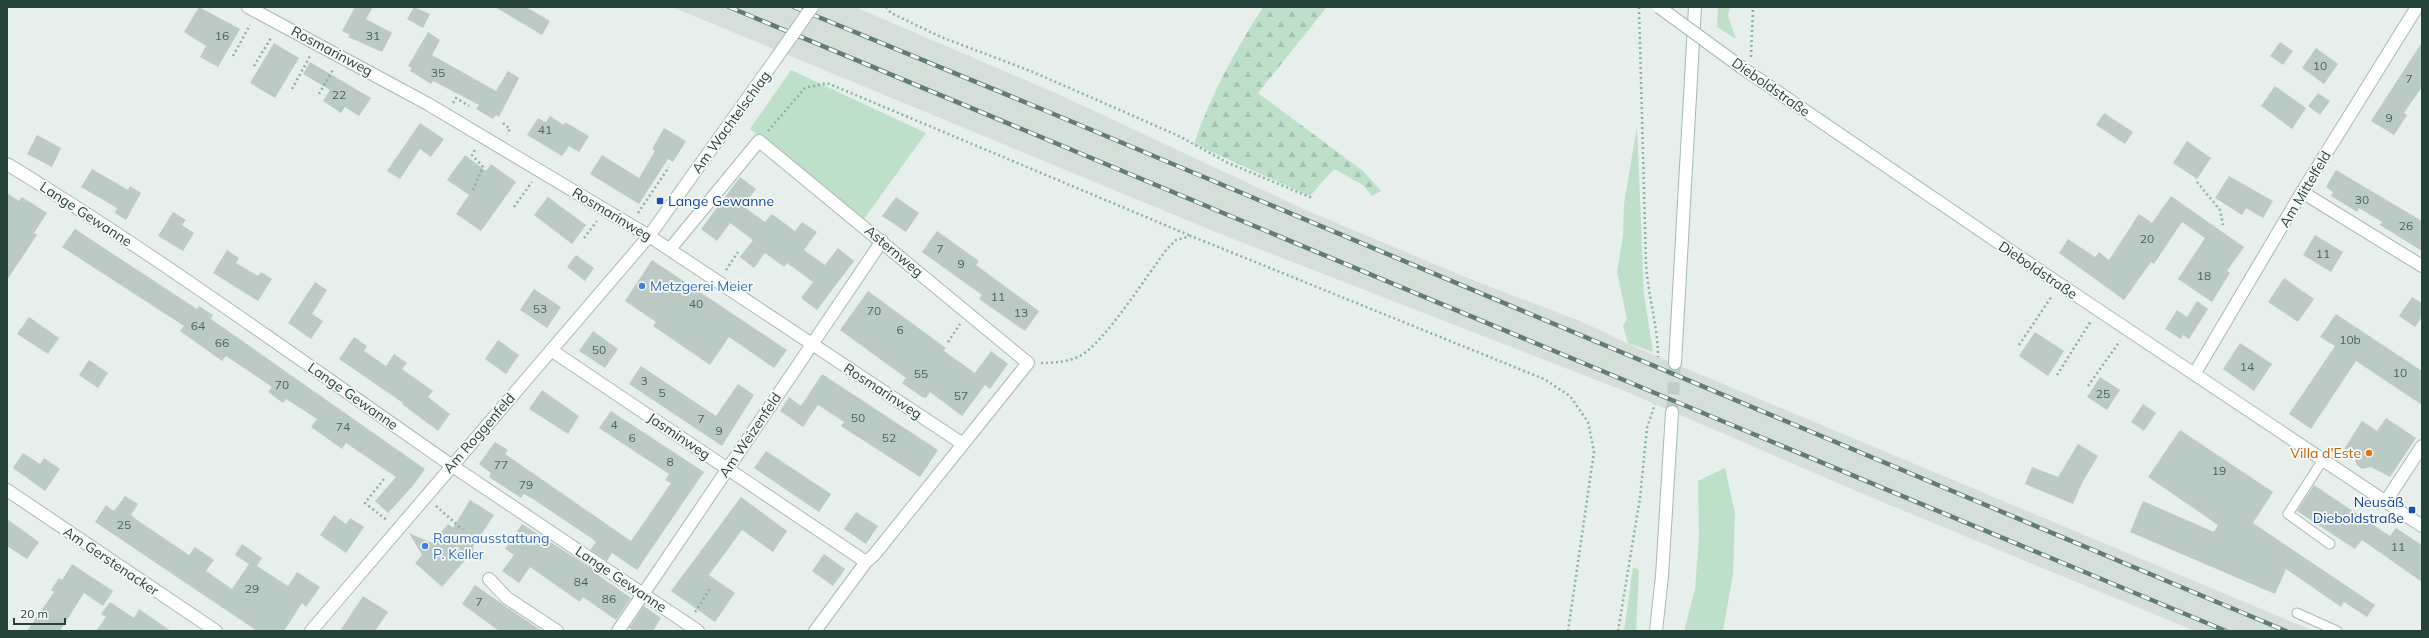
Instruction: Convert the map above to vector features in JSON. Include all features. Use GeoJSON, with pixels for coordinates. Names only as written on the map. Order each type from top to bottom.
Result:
{"type":"FeatureCollection","features":[{"type":"Feature","properties":{"kind":"street","name":"Am Wachtelschlag"},"geometry":{"type":"LineString","coordinates":[[649,236],[812,7]]}},
{"type":"Feature","properties":{"kind":"street","name":"Dieboldstraße"},"geometry":{"type":"LineString","coordinates":[[1659,7],[1746,70],[2060,284],[2324,458],[2422,526]]}},
{"type":"Feature","properties":{"kind":"street"},"geometry":{"type":"LineString","coordinates":[[1675,364],[1695,7]]}},
{"type":"Feature","properties":{"kind":"street","name":"Am Mittelfeld"},"geometry":{"type":"LineString","coordinates":[[2195,373],[2302,192],[2417,7]]}},
{"type":"Feature","properties":{"kind":"street","name":"Rosmarinweg"},"geometry":{"type":"LineString","coordinates":[[253,9],[342,56],[483,137],[649,236],[963,444]]}},
{"type":"Feature","properties":{"kind":"street"},"geometry":{"type":"LineString","coordinates":[[670,250],[759,141]]}},
{"type":"Feature","properties":{"kind":"street","name":"Asternweg"},"geometry":{"type":"LineString","coordinates":[[759,141],[1028,363]]}},
{"type":"Feature","properties":{"kind":"street","name":"Lange Gewanne"},"geometry":{"type":"LineString","coordinates":[[7,164],[71,203],[207,294],[452,465],[698,631]]}},
{"type":"Feature","properties":{"kind":"street"},"geometry":{"type":"LineString","coordinates":[[2302,192],[2422,266]]}},
{"type":"Feature","properties":{"kind":"street","name":"Am Roggenfeld"},"geometry":{"type":"LineString","coordinates":[[310,631],[649,236]]}},
{"type":"Feature","properties":{"kind":"street","name":"Am Weizenfeld"},"geometry":{"type":"LineString","coordinates":[[618,631],[728,469],[810,344],[882,241]]}},
{"type":"Feature","properties":{"kind":"street","name":"Jasminweg"},"geometry":{"type":"LineString","coordinates":[[551,350],[866,562]]}},
{"type":"Feature","properties":{"kind":"street"},"geometry":{"type":"LineString","coordinates":[[815,631],[866,562],[883,544],[1028,363]]}},
{"type":"Feature","properties":{"kind":"street"},"geometry":{"type":"LineString","coordinates":[[1656,631],[1662,576],[1672,412]]}},
{"type":"Feature","properties":{"kind":"street"},"geometry":{"type":"LineString","coordinates":[[2386,501],[2422,446]]}},
{"type":"Feature","properties":{"kind":"street","name":"Am Gerstenacker"},"geometry":{"type":"LineString","coordinates":[[7,490],[216,631]]}},
{"type":"Feature","properties":{"kind":"street"},"geometry":{"type":"LineString","coordinates":[[489,579],[507,598],[557,631]]}},
{"type":"Feature","properties":{"kind":"lane"},"geometry":{"type":"LineString","coordinates":[[2324,458],[2288,514],[2330,544]]}},
{"type":"Feature","properties":{"kind":"lane"},"geometry":{"type":"LineString","coordinates":[[2297,613],[2337,631]]}},
{"type":"Feature","properties":{"kind":"path"},"geometry":{"type":"LineString","coordinates":[[886,7],[891,13],[941,37],[1028,70],[1179,136],[1226,162],[1312,198]]}},
{"type":"Feature","properties":{"kind":"path"},"geometry":{"type":"LineString","coordinates":[[1639,7],[1646,264],[1648,293],[1658,341],[1658,357]]}},
{"type":"Feature","properties":{"kind":"path"},"geometry":{"type":"LineString","coordinates":[[1746,70],[1753,7]]}},
{"type":"Feature","properties":{"kind":"path"},"geometry":{"type":"LineString","coordinates":[[233,56],[253,9]]}},
{"type":"Feature","properties":{"kind":"path"},"geometry":{"type":"LineString","coordinates":[[254,66],[280,23]]}},
{"type":"Feature","properties":{"kind":"path"},"geometry":{"type":"LineString","coordinates":[[292,88],[317,42]]}},
{"type":"Feature","properties":{"kind":"path"},"geometry":{"type":"LineString","coordinates":[[319,94],[342,56]]}},
{"type":"Feature","properties":{"kind":"path"},"geometry":{"type":"LineString","coordinates":[[759,141],[805,88],[827,83],[1191,236],[1544,379],[1570,396],[1588,422],[1594,452],[1568,631]]}},
{"type":"Feature","properties":{"kind":"path"},"geometry":{"type":"LineString","coordinates":[[472,190],[483,167],[472,155],[483,137]]}},
{"type":"Feature","properties":{"kind":"path"},"geometry":{"type":"LineString","coordinates":[[631,226],[669,167]]}},
{"type":"Feature","properties":{"kind":"path"},"geometry":{"type":"LineString","coordinates":[[514,207],[540,171]]}},
{"type":"Feature","properties":{"kind":"path"},"geometry":{"type":"LineString","coordinates":[[2197,182],[2220,210],[2223,225]]}},
{"type":"Feature","properties":{"kind":"path"},"geometry":{"type":"LineString","coordinates":[[584,238],[605,210]]}},
{"type":"Feature","properties":{"kind":"path"},"geometry":{"type":"LineString","coordinates":[[1028,363],[1069,360],[1080,356],[1099,340],[1167,249],[1176,240],[1191,236]]}},
{"type":"Feature","properties":{"kind":"path"},"geometry":{"type":"LineString","coordinates":[[718,282],[738,252]]}},
{"type":"Feature","properties":{"kind":"path"},"geometry":{"type":"LineString","coordinates":[[2019,345],[2060,284]]}},
{"type":"Feature","properties":{"kind":"path"},"geometry":{"type":"LineString","coordinates":[[2057,374],[2098,309]]}},
{"type":"Feature","properties":{"kind":"path"},"geometry":{"type":"LineString","coordinates":[[948,342],[968,312]]}},
{"type":"Feature","properties":{"kind":"path"},"geometry":{"type":"LineString","coordinates":[[2088,386],[2128,329]]}},
{"type":"Feature","properties":{"kind":"path"},"geometry":{"type":"LineString","coordinates":[[1618,631],[1640,498],[1648,428],[1655,404]]}},
{"type":"Feature","properties":{"kind":"path"},"geometry":{"type":"LineString","coordinates":[[384,479],[365,503],[398,529]]}},
{"type":"Feature","properties":{"kind":"path"},"geometry":{"type":"LineString","coordinates":[[425,497],[462,530]]}},
{"type":"Feature","properties":{"kind":"path"},"geometry":{"type":"LineString","coordinates":[[688,624],[710,589]]}},
{"type":"Feature","properties":{"kind":"shaded area"},"geometry":{"type":"Polygon","coordinates":[[[672,7],[855,7],[1060,95],[1308,211],[1470,279],[1580,321],[1642,350],[2314,631],[2195,631],[1868,496],[1627,392],[1218,233],[672,7]]]}},
{"type":"Feature","properties":{"kind":"green space"},"geometry":{"type":"Polygon","coordinates":[[[1263,7],[1327,7],[1258,93],[1363,171],[1381,191],[1372,196],[1363,185],[1334,169],[1310,196],[1194,144],[1224,73],[1263,7]]]}},
{"type":"Feature","properties":{"kind":"green space"},"geometry":{"type":"Polygon","coordinates":[[[1718,7],[1730,7],[1728,16],[1736,39],[1717,27],[1718,7]]]}},
{"type":"Feature","properties":{"kind":"green space"},"geometry":{"type":"Polygon","coordinates":[[[791,70],[926,133],[864,219],[750,129],[791,70]]]}},
{"type":"Feature","properties":{"kind":"green space"},"geometry":{"type":"Polygon","coordinates":[[[1637,126],[1644,294],[1653,352],[1628,343],[1623,326],[1627,319],[1617,272],[1623,236],[1624,204],[1637,126]]]}},
{"type":"Feature","properties":{"kind":"green space"},"geometry":{"type":"Polygon","coordinates":[[[1725,468],[1735,513],[1733,574],[1723,631],[1684,631],[1695,589],[1699,538],[1698,481],[1725,468]]]}},
{"type":"Feature","properties":{"kind":"green space"},"geometry":{"type":"Polygon","coordinates":[[[1633,567],[1639,570],[1636,631],[1624,631],[1633,567]]]}},
{"type":"Feature","properties":{"kind":"building"},"geometry":{"type":"Polygon","coordinates":[[[199,7],[240,29],[218,67],[200,57],[206,46],[184,32],[199,7]]]}},
{"type":"Feature","properties":{"kind":"building"},"geometry":{"type":"Polygon","coordinates":[[[355,7],[373,7],[366,19],[392,33],[382,52],[348,37],[350,35],[342,31],[355,7]]]}},
{"type":"Feature","properties":{"kind":"building"},"geometry":{"type":"Polygon","coordinates":[[[414,7],[430,14],[423,28],[407,19],[414,7]]]}},
{"type":"Feature","properties":{"kind":"building"},"geometry":{"type":"Polygon","coordinates":[[[495,7],[526,7],[550,21],[542,35],[495,7]]]}},
{"type":"Feature","properties":{"kind":"building"},"geometry":{"type":"Polygon","coordinates":[[[428,32],[440,40],[432,55],[496,91],[508,71],[519,78],[499,117],[496,115],[493,119],[476,109],[479,105],[433,81],[431,84],[410,71],[412,68],[408,66],[428,32]]]}},
{"type":"Feature","properties":{"kind":"building"},"geometry":{"type":"Polygon","coordinates":[[[2280,42],[2293,51],[2283,65],[2270,56],[2280,42]]]}},
{"type":"Feature","properties":{"kind":"building"},"geometry":{"type":"Polygon","coordinates":[[[2422,42],[2422,87],[2404,113],[2407,115],[2394,135],[2371,121],[2422,42]]]}},
{"type":"Feature","properties":{"kind":"building"},"geometry":{"type":"Polygon","coordinates":[[[274,43],[299,58],[275,98],[250,83],[274,43]]]}},
{"type":"Feature","properties":{"kind":"building"},"geometry":{"type":"Polygon","coordinates":[[[2316,48],[2338,64],[2324,84],[2302,68],[2316,48]]]}},
{"type":"Feature","properties":{"kind":"building"},"geometry":{"type":"Polygon","coordinates":[[[310,62],[371,98],[359,116],[345,107],[341,113],[323,101],[330,90],[303,74],[310,62]]]}},
{"type":"Feature","properties":{"kind":"building"},"geometry":{"type":"Polygon","coordinates":[[[2275,86],[2306,108],[2292,129],[2261,106],[2275,86]]]}},
{"type":"Feature","properties":{"kind":"building"},"geometry":{"type":"Polygon","coordinates":[[[2318,93],[2330,101],[2320,115],[2308,106],[2318,93]]]}},
{"type":"Feature","properties":{"kind":"building"},"geometry":{"type":"Polygon","coordinates":[[[2104,113],[2133,132],[2125,144],[2096,125],[2104,113]]]}},
{"type":"Feature","properties":{"kind":"building"},"geometry":{"type":"Polygon","coordinates":[[[550,116],[564,125],[565,122],[589,136],[579,152],[569,146],[562,156],[527,135],[538,118],[546,122],[550,116]]]}},
{"type":"Feature","properties":{"kind":"building"},"geometry":{"type":"Polygon","coordinates":[[[420,123],[444,139],[431,157],[420,149],[400,179],[387,171],[420,123]]]}},
{"type":"Feature","properties":{"kind":"building"},"geometry":{"type":"Polygon","coordinates":[[[664,128],[686,141],[673,162],[668,159],[639,204],[590,174],[602,155],[639,178],[655,151],[652,149],[664,128]]]}},
{"type":"Feature","properties":{"kind":"building"},"geometry":{"type":"Polygon","coordinates":[[[37,135],[61,148],[52,167],[27,154],[37,135]]]}},
{"type":"Feature","properties":{"kind":"building"},"geometry":{"type":"Polygon","coordinates":[[[2187,141],[2211,158],[2197,179],[2173,163],[2187,141]]]}},
{"type":"Feature","properties":{"kind":"building"},"geometry":{"type":"Polygon","coordinates":[[[465,155],[486,171],[491,164],[516,182],[481,231],[456,214],[469,195],[447,180],[465,155]]]}},
{"type":"Feature","properties":{"kind":"building"},"geometry":{"type":"Polygon","coordinates":[[[92,169],[128,190],[130,186],[141,193],[126,220],[115,213],[117,208],[81,187],[92,169]]]}},
{"type":"Feature","properties":{"kind":"building"},"geometry":{"type":"Polygon","coordinates":[[[2336,170],[2422,221],[2422,251],[2380,225],[2382,222],[2359,208],[2357,212],[2331,196],[2333,192],[2326,187],[2336,170]]]}},
{"type":"Feature","properties":{"kind":"building"},"geometry":{"type":"Polygon","coordinates":[[[2229,176],[2273,201],[2263,218],[2246,208],[2242,215],[2215,198],[2229,176]]]}},
{"type":"Feature","properties":{"kind":"building"},"geometry":{"type":"Polygon","coordinates":[[[740,177],[756,189],[743,206],[765,222],[772,214],[795,231],[802,222],[817,232],[804,250],[825,265],[838,248],[854,261],[817,310],[801,298],[813,282],[787,263],[784,267],[765,253],[754,268],[740,257],[753,240],[730,223],[717,241],[701,229],[740,177]]]}},
{"type":"Feature","properties":{"kind":"building"},"geometry":{"type":"Polygon","coordinates":[[[7,193],[19,201],[22,197],[47,213],[34,233],[37,235],[7,280],[7,193]]]}},
{"type":"Feature","properties":{"kind":"building"},"geometry":{"type":"Polygon","coordinates":[[[2171,196],[2244,247],[2227,271],[2230,273],[2212,302],[2178,279],[2205,238],[2182,222],[2154,264],[2151,262],[2124,300],[2059,253],[2068,239],[2095,257],[2099,252],[2109,260],[2139,214],[2152,223],[2171,196]]]}},
{"type":"Feature","properties":{"kind":"building"},"geometry":{"type":"Polygon","coordinates":[[[548,197],[586,225],[572,244],[534,215],[548,197]]]}},
{"type":"Feature","properties":{"kind":"building"},"geometry":{"type":"Polygon","coordinates":[[[896,197],[919,213],[906,232],[882,216],[896,197]]]}},
{"type":"Feature","properties":{"kind":"building"},"geometry":{"type":"Polygon","coordinates":[[[173,212],[186,220],[182,225],[194,233],[183,251],[158,236],[173,212]]]}},
{"type":"Feature","properties":{"kind":"building"},"geometry":{"type":"Polygon","coordinates":[[[75,229],[197,309],[199,306],[213,315],[211,319],[425,469],[412,487],[388,513],[375,501],[396,477],[346,443],[342,449],[311,427],[317,419],[286,399],[283,403],[268,392],[272,387],[226,356],[222,361],[180,331],[184,326],[62,247],[75,229]]]}},
{"type":"Feature","properties":{"kind":"building"},"geometry":{"type":"Polygon","coordinates":[[[937,231],[979,261],[976,265],[1039,311],[1025,331],[979,299],[982,295],[922,252],[937,231]]]}},
{"type":"Feature","properties":{"kind":"building"},"geometry":{"type":"Polygon","coordinates":[[[2315,235],[2343,252],[2331,272],[2303,255],[2315,235]]]}},
{"type":"Feature","properties":{"kind":"building"},"geometry":{"type":"Polygon","coordinates":[[[227,250],[239,258],[236,263],[258,276],[261,272],[272,279],[258,301],[213,273],[227,250]]]}},
{"type":"Feature","properties":{"kind":"building"},"geometry":{"type":"Polygon","coordinates":[[[576,255],[594,268],[585,281],[567,267],[576,255]]]}},
{"type":"Feature","properties":{"kind":"building"},"geometry":{"type":"Polygon","coordinates":[[[652,260],[787,350],[774,368],[729,337],[710,365],[653,326],[656,322],[625,301],[652,260]]]}},
{"type":"Feature","properties":{"kind":"building"},"geometry":{"type":"Polygon","coordinates":[[[2284,278],[2314,299],[2298,322],[2268,302],[2284,278]]]}},
{"type":"Feature","properties":{"kind":"building"},"geometry":{"type":"Polygon","coordinates":[[[315,282],[327,290],[312,314],[323,321],[311,339],[288,323],[315,282]]]}},
{"type":"Feature","properties":{"kind":"building"},"geometry":{"type":"Polygon","coordinates":[[[534,289],[561,307],[547,328],[520,310],[534,289]]]}},
{"type":"Feature","properties":{"kind":"building"},"geometry":{"type":"Polygon","coordinates":[[[868,291],[946,348],[944,351],[975,373],[991,351],[1008,364],[990,389],[985,385],[962,416],[930,392],[926,398],[922,397],[902,383],[906,378],[840,330],[868,291]]]}},
{"type":"Feature","properties":{"kind":"building"},"geometry":{"type":"Polygon","coordinates":[[[2412,297],[2422,303],[2422,317],[2415,327],[2399,316],[2412,297]]]}},
{"type":"Feature","properties":{"kind":"building"},"geometry":{"type":"Polygon","coordinates":[[[2197,301],[2208,309],[2189,339],[2183,335],[2181,339],[2165,329],[2177,310],[2187,317],[2197,301]]]}},
{"type":"Feature","properties":{"kind":"building"},"geometry":{"type":"Polygon","coordinates":[[[2336,314],[2422,371],[2422,405],[2356,361],[2311,429],[2289,414],[2335,346],[2320,337],[2336,314]]]}},
{"type":"Feature","properties":{"kind":"building"},"geometry":{"type":"Polygon","coordinates":[[[29,317],[59,338],[48,354],[17,334],[29,317]]]}},
{"type":"Feature","properties":{"kind":"building"},"geometry":{"type":"Polygon","coordinates":[[[593,331],[618,349],[605,368],[579,351],[593,331]]]}},
{"type":"Feature","properties":{"kind":"building"},"geometry":{"type":"Polygon","coordinates":[[[2035,332],[2064,351],[2048,376],[2019,356],[2035,332]]]}},
{"type":"Feature","properties":{"kind":"building"},"geometry":{"type":"Polygon","coordinates":[[[354,337],[367,346],[364,351],[386,366],[394,354],[407,363],[402,369],[433,391],[428,397],[450,414],[438,431],[402,404],[403,403],[339,359],[354,337]]]}},
{"type":"Feature","properties":{"kind":"building"},"geometry":{"type":"Polygon","coordinates":[[[498,340],[519,355],[506,374],[485,359],[498,340]]]}},
{"type":"Feature","properties":{"kind":"building"},"geometry":{"type":"Polygon","coordinates":[[[2240,343],[2272,364],[2254,391],[2223,369],[2240,343]]]}},
{"type":"Feature","properties":{"kind":"building"},"geometry":{"type":"Polygon","coordinates":[[[89,360],[108,373],[98,388],[79,375],[89,360]]]}},
{"type":"Feature","properties":{"kind":"building"},"geometry":{"type":"Polygon","coordinates":[[[641,366],[716,416],[738,384],[754,395],[722,446],[629,384],[641,366]]]}},
{"type":"Feature","properties":{"kind":"building"},"geometry":{"type":"Polygon","coordinates":[[[822,374],[938,450],[920,477],[841,426],[844,422],[818,405],[803,427],[780,411],[789,397],[801,406],[822,374]]]}},
{"type":"Feature","properties":{"kind":"building"},"geometry":{"type":"Polygon","coordinates":[[[2100,377],[2120,390],[2107,410],[2087,397],[2100,377]]]}},
{"type":"Feature","properties":{"kind":"building"},"geometry":{"type":"Polygon","coordinates":[[[542,390],[579,416],[568,434],[529,409],[542,390]]]}},
{"type":"Feature","properties":{"kind":"building"},"geometry":{"type":"Polygon","coordinates":[[[2143,404],[2156,413],[2144,431],[2131,422],[2143,404]]]}},
{"type":"Feature","properties":{"kind":"building"},"geometry":{"type":"Polygon","coordinates":[[[611,411],[704,472],[637,570],[612,553],[607,561],[590,550],[596,542],[591,538],[533,499],[524,494],[521,498],[489,477],[491,473],[479,464],[495,442],[508,450],[505,454],[631,541],[671,483],[665,480],[669,474],[599,428],[611,411]]]}},
{"type":"Feature","properties":{"kind":"building"},"geometry":{"type":"Polygon","coordinates":[[[2386,418],[2416,438],[2390,477],[2371,467],[2362,469],[2357,465],[2353,455],[2344,449],[2362,421],[2377,431],[2386,418]]]}},
{"type":"Feature","properties":{"kind":"building"},"geometry":{"type":"Polygon","coordinates":[[[2180,430],[2273,492],[2253,523],[2375,605],[2367,617],[2344,602],[2341,607],[2286,569],[2275,594],[2130,532],[2143,501],[2214,532],[2218,525],[2148,477],[2180,430]]]}},
{"type":"Feature","properties":{"kind":"building"},"geometry":{"type":"Polygon","coordinates":[[[2078,444],[2098,456],[2082,483],[2073,504],[2025,484],[2032,467],[2058,477],[2078,444]]]}},
{"type":"Feature","properties":{"kind":"building"},"geometry":{"type":"Polygon","coordinates":[[[766,451],[831,494],[819,512],[754,468],[766,451]]]}},
{"type":"Feature","properties":{"kind":"building"},"geometry":{"type":"Polygon","coordinates":[[[23,453],[40,464],[44,458],[60,469],[45,491],[13,468],[23,453]]]}},
{"type":"Feature","properties":{"kind":"building"},"geometry":{"type":"Polygon","coordinates":[[[2314,485],[2390,536],[2396,528],[2422,545],[2422,582],[2362,540],[2355,549],[2297,511],[2314,485]]]}},
{"type":"Feature","properties":{"kind":"building"},"geometry":{"type":"Polygon","coordinates":[[[125,496],[138,504],[131,515],[189,555],[195,547],[214,560],[206,571],[232,589],[249,564],[235,555],[242,544],[262,558],[257,566],[288,586],[297,572],[320,587],[306,607],[302,603],[284,631],[257,631],[95,522],[106,505],[114,511],[125,496]]]}},
{"type":"Feature","properties":{"kind":"building"},"geometry":{"type":"Polygon","coordinates":[[[741,497],[787,531],[773,552],[742,530],[709,575],[735,593],[715,622],[671,591],[741,497]]]}},
{"type":"Feature","properties":{"kind":"building"},"geometry":{"type":"Polygon","coordinates":[[[470,500],[494,515],[473,547],[473,551],[442,587],[415,563],[422,555],[409,533],[432,543],[448,524],[453,528],[470,500]]]}},
{"type":"Feature","properties":{"kind":"building"},"geometry":{"type":"Polygon","coordinates":[[[856,512],[878,526],[866,544],[844,529],[856,512]]]}},
{"type":"Feature","properties":{"kind":"building"},"geometry":{"type":"Polygon","coordinates":[[[334,515],[346,524],[350,518],[364,527],[346,553],[320,535],[334,515]]]}},
{"type":"Feature","properties":{"kind":"building"},"geometry":{"type":"Polygon","coordinates":[[[7,519],[39,542],[27,559],[7,546],[7,519]]]}},
{"type":"Feature","properties":{"kind":"building"},"geometry":{"type":"Polygon","coordinates":[[[522,524],[599,573],[598,575],[631,598],[616,620],[583,597],[580,602],[530,567],[519,583],[502,571],[514,555],[505,549],[522,524]]]}},
{"type":"Feature","properties":{"kind":"building"},"geometry":{"type":"Polygon","coordinates":[[[824,554],[845,569],[833,586],[812,571],[824,554]]]}},
{"type":"Feature","properties":{"kind":"building"},"geometry":{"type":"Polygon","coordinates":[[[72,564],[113,591],[103,606],[84,593],[60,631],[27,631],[54,592],[51,590],[59,578],[62,580],[72,564]]]}},
{"type":"Feature","properties":{"kind":"building"},"geometry":{"type":"Polygon","coordinates":[[[475,585],[542,631],[499,631],[462,604],[475,585]]]}},
{"type":"Feature","properties":{"kind":"building"},"geometry":{"type":"Polygon","coordinates":[[[363,596],[388,612],[375,631],[340,631],[363,596]]]}},
{"type":"Feature","properties":{"kind":"building"},"geometry":{"type":"Polygon","coordinates":[[[110,602],[134,618],[139,609],[171,631],[96,631],[106,617],[101,614],[110,602]]]}},
{"type":"Feature","properties":{"kind":"building"},"geometry":{"type":"Polygon","coordinates":[[[644,606],[661,618],[653,631],[633,631],[629,628],[644,606]]]}},
{"type":"Feature","properties":{"kind":"tunnel"},"geometry":{"type":"LineString","coordinates":[[1672,412],[1675,363]]}},
{"type":"Feature","properties":{"kind":"railway"},"geometry":{"type":"LineString","coordinates":[[729,7],[2226,631]]}},
{"type":"Feature","properties":{"kind":"railway"},"geometry":{"type":"LineString","coordinates":[[794,7],[1044,110],[2286,631]]}},
{"type":"Feature","properties":{"kind":"place","name":"Lange Gewanne"},"geometry":{"type":"Point","coordinates":[660,201]}},
{"type":"Feature","properties":{"kind":"place","name":"Metzgerei Meier"},"geometry":{"type":"Point","coordinates":[642,286]}},
{"type":"Feature","properties":{"kind":"place","name":"Villa d'Este"},"geometry":{"type":"Point","coordinates":[2369,453]}},
{"type":"Feature","properties":{"kind":"place","name":"Neusäß Dieboldstraße"},"geometry":{"type":"Point","coordinates":[2412,510]}},
{"type":"Feature","properties":{"kind":"place","name":"Raumausstattung P. Keller"},"geometry":{"type":"Point","coordinates":[425,546]}}]}
